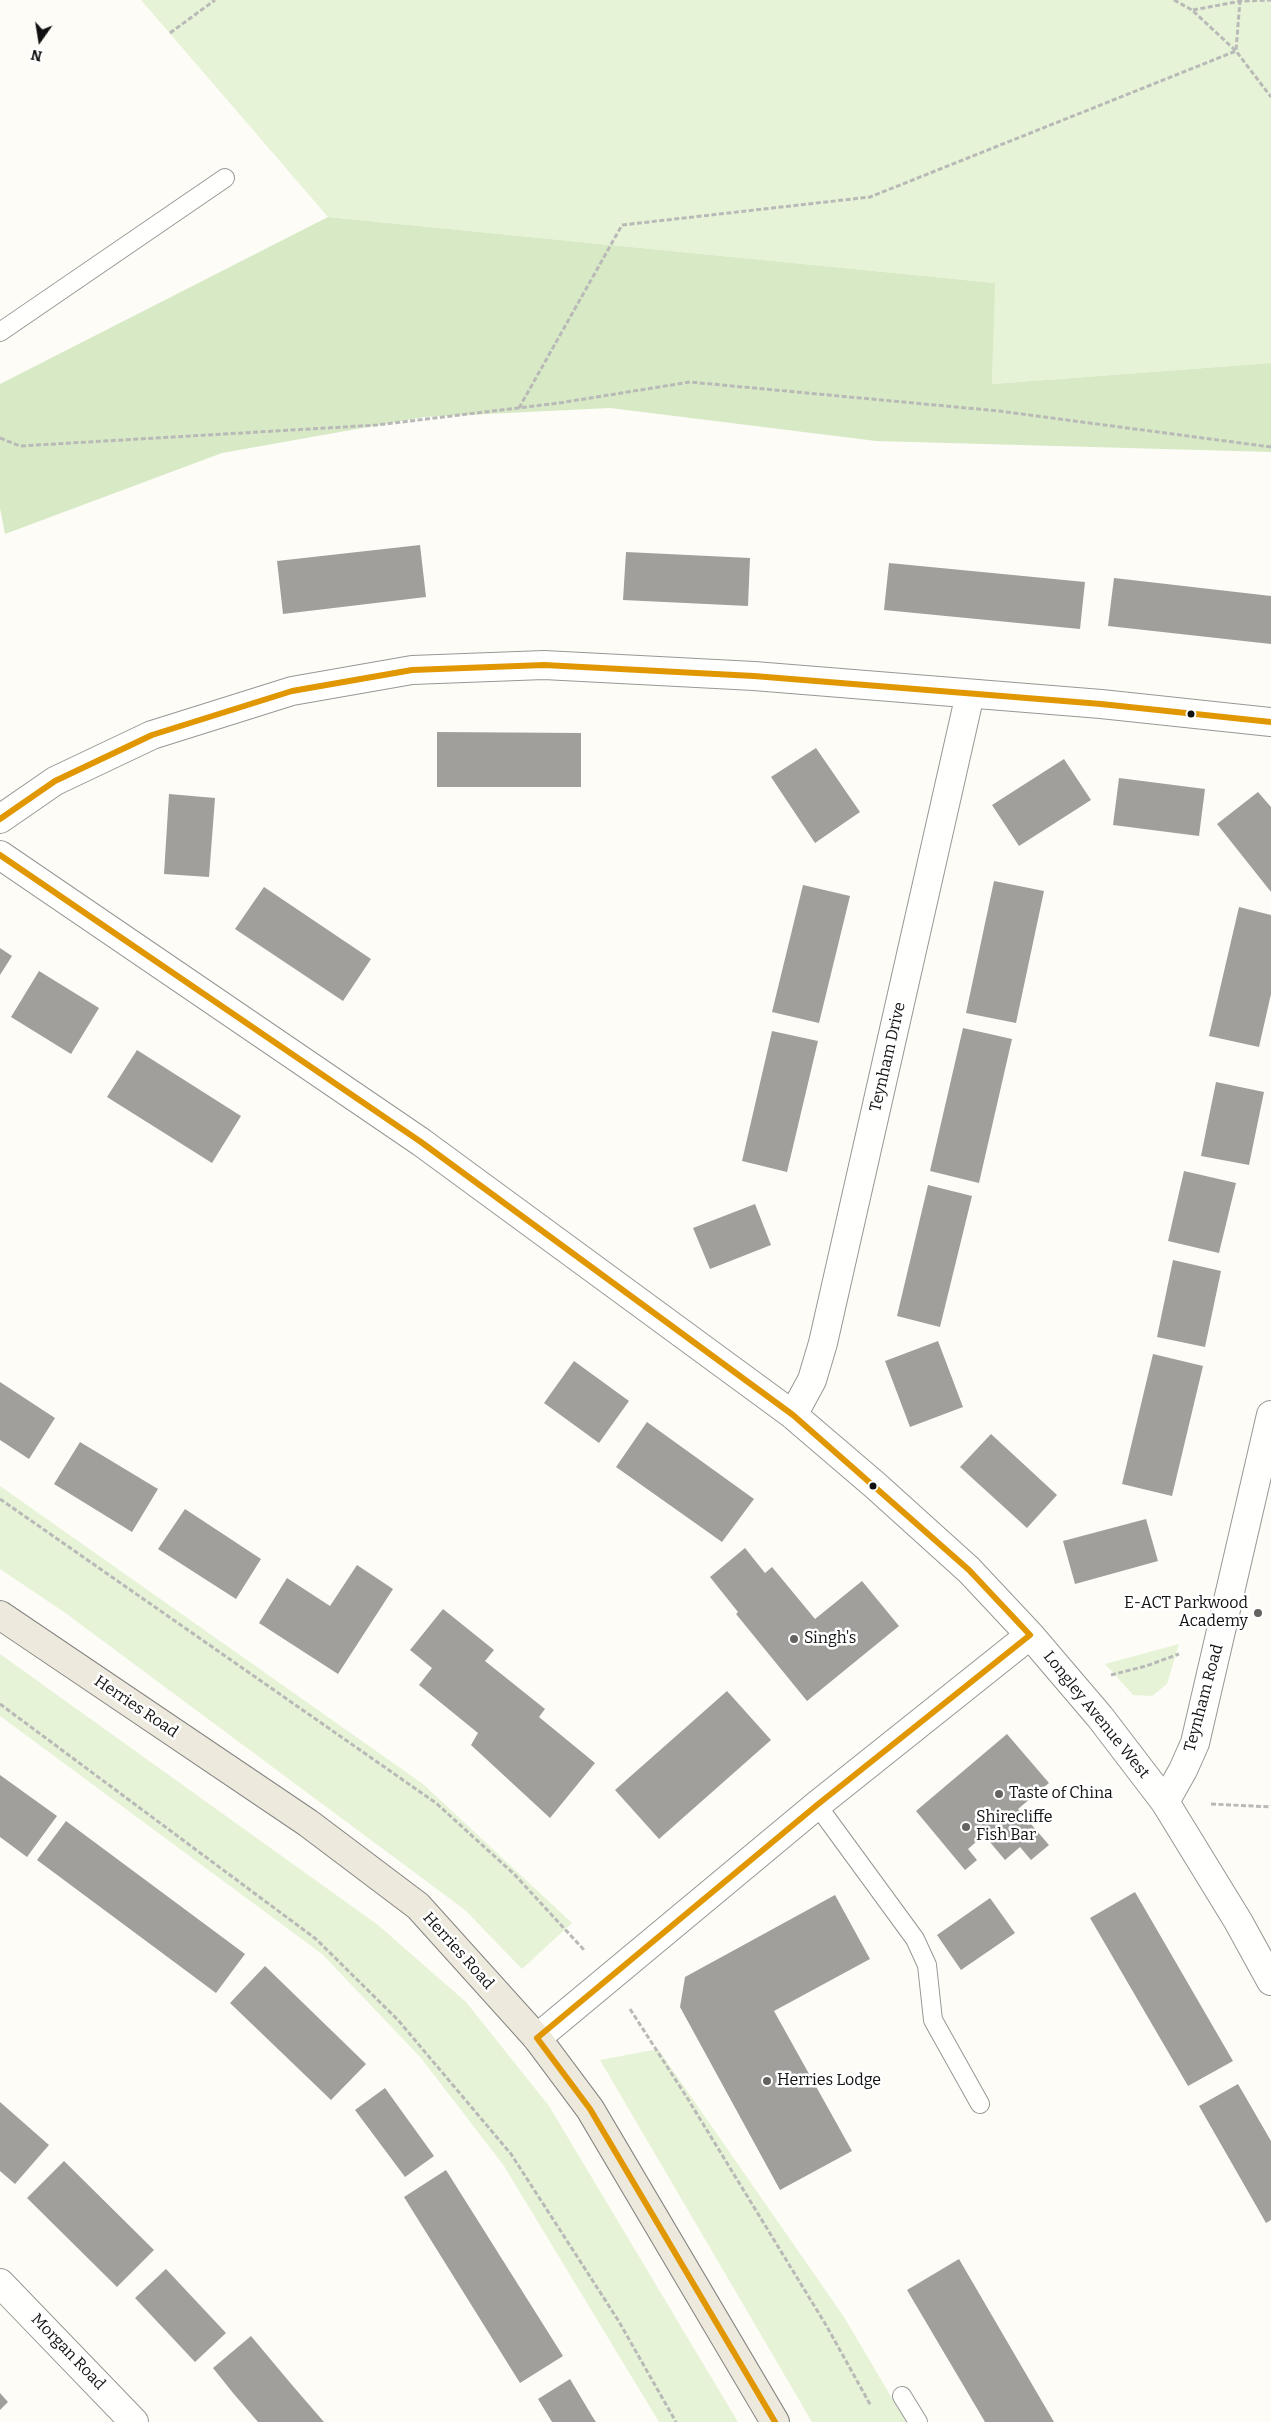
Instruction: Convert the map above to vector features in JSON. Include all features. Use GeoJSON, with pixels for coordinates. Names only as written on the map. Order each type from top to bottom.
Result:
{"type":"FeatureCollection","features":[{"type":"Feature","properties":{"kind":"main road","name":"Herries Road"},"geometry":{"type":"LineString","coordinates":[[0,1615],[308,1823],[418,1906],[537,2038],[590,2109],[775,2422]]}},
{"type":"Feature","properties":{"kind":"street"},"geometry":{"type":"LineString","coordinates":[[0,819],[55,781],[152,735],[292,691],[412,670],[544,665],[754,676],[1100,704],[1271,722]]}},
{"type":"Feature","properties":{"kind":"street","name":"Teynham Drive"},"geometry":{"type":"LineString","coordinates":[[793,1415],[812,1380],[823,1344],[970,694]]}},
{"type":"Feature","properties":{"kind":"street","name":"Longley Avenue West"},"geometry":{"type":"LineString","coordinates":[[0,855],[420,1142],[793,1415],[969,1570],[1030,1635],[1100,1717],[1165,1802],[1238,1921],[1271,1981]]}},
{"type":"Feature","properties":{"kind":"street","name":"Teynham Road"},"geometry":{"type":"LineString","coordinates":[[1165,1802],[1195,1744],[1271,1414]]}},
{"type":"Feature","properties":{"kind":"street"},"geometry":{"type":"LineString","coordinates":[[537,2038],[609,1976],[817,1805],[1030,1635]]}},
{"type":"Feature","properties":{"kind":"street","name":"Morgan Road"},"geometry":{"type":"LineString","coordinates":[[0,2283],[134,2422]]}},
{"type":"Feature","properties":{"kind":"lane"},"geometry":{"type":"LineString","coordinates":[[0,332],[225,178]]}},
{"type":"Feature","properties":{"kind":"lane"},"geometry":{"type":"LineString","coordinates":[[817,1805],[915,1939],[927,1964],[934,2020],[980,2104]]}},
{"type":"Feature","properties":{"kind":"lane"},"geometry":{"type":"LineString","coordinates":[[902,2396],[918,2422]]}},
{"type":"Feature","properties":{"kind":"path"},"geometry":{"type":"LineString","coordinates":[[170,33],[214,0]]}},
{"type":"Feature","properties":{"kind":"path"},"geometry":{"type":"LineString","coordinates":[[1174,0],[1192,10],[1236,51],[1271,97]]}},
{"type":"Feature","properties":{"kind":"path"},"geometry":{"type":"LineString","coordinates":[[1192,10],[1240,0],[1271,0]]}},
{"type":"Feature","properties":{"kind":"path"},"geometry":{"type":"LineString","coordinates":[[1236,51],[1240,0]]}},
{"type":"Feature","properties":{"kind":"path"},"geometry":{"type":"LineString","coordinates":[[518,408],[622,225],[870,197],[1236,51]]}},
{"type":"Feature","properties":{"kind":"path"},"geometry":{"type":"LineString","coordinates":[[0,438],[20,446],[377,425],[518,408],[690,382],[999,411],[1271,447]]}},
{"type":"Feature","properties":{"kind":"path"},"geometry":{"type":"LineString","coordinates":[[0,1499],[436,1803],[514,1874],[609,1976],[686,2096],[789,2266],[875,2414]]}},
{"type":"Feature","properties":{"kind":"path"},"geometry":{"type":"LineString","coordinates":[[1072,1685],[1146,1666],[1219,1639]]}},
{"type":"Feature","properties":{"kind":"path"},"geometry":{"type":"LineString","coordinates":[[0,1704],[316,1939],[398,2020],[512,2154],[618,2320],[676,2422]]}},
{"type":"Feature","properties":{"kind":"path"},"geometry":{"type":"LineString","coordinates":[[1165,1802],[1271,1807]]}},
{"type":"Feature","properties":{"kind":"green space"},"geometry":{"type":"Polygon","coordinates":[[[141,0],[1271,0],[1271,363],[992,384],[994,283],[328,217],[141,0]]]}},
{"type":"Feature","properties":{"kind":"green space"},"geometry":{"type":"Polygon","coordinates":[[[328,217],[995,283],[992,384],[1271,363],[1271,452],[876,441],[610,408],[424,417],[222,453],[5,534],[0,508],[0,384],[328,217]]]}},
{"type":"Feature","properties":{"kind":"green space"},"geometry":{"type":"Polygon","coordinates":[[[0,1486],[423,1784],[572,1923],[522,1969],[465,1910],[64,1612],[0,1569],[0,1486]]]}},
{"type":"Feature","properties":{"kind":"green space"},"geometry":{"type":"Polygon","coordinates":[[[1179,1644],[1167,1684],[1152,1696],[1133,1695],[1105,1664],[1179,1644]]]}},
{"type":"Feature","properties":{"kind":"green space"},"geometry":{"type":"Polygon","coordinates":[[[0,1654],[378,1925],[466,2002],[549,2106],[738,2422],[659,2422],[504,2166],[421,2058],[322,1954],[0,1716],[0,1654]]]}},
{"type":"Feature","properties":{"kind":"green space"},"geometry":{"type":"Polygon","coordinates":[[[658,2049],[844,2317],[906,2422],[812,2422],[600,2060],[658,2049]]]}},
{"type":"Feature","properties":{"kind":"building"},"geometry":{"type":"Polygon","coordinates":[[[420,545],[426,597],[283,614],[277,561],[420,545]]]}},
{"type":"Feature","properties":{"kind":"building"},"geometry":{"type":"Polygon","coordinates":[[[626,552],[750,558],[748,606],[623,600],[626,552]]]}},
{"type":"Feature","properties":{"kind":"building"},"geometry":{"type":"Polygon","coordinates":[[[889,563],[1085,582],[1080,629],[884,610],[889,563]]]}},
{"type":"Feature","properties":{"kind":"building"},"geometry":{"type":"Polygon","coordinates":[[[1114,578],[1271,596],[1271,644],[1108,626],[1114,578]]]}},
{"type":"Feature","properties":{"kind":"building"},"geometry":{"type":"Polygon","coordinates":[[[437,732],[581,733],[581,787],[437,787],[437,732]]]}},
{"type":"Feature","properties":{"kind":"building"},"geometry":{"type":"Polygon","coordinates":[[[816,748],[860,812],[815,843],[771,777],[816,748]]]}},
{"type":"Feature","properties":{"kind":"building"},"geometry":{"type":"Polygon","coordinates":[[[1064,759],[1091,800],[1019,846],[992,805],[1064,759]]]}},
{"type":"Feature","properties":{"kind":"building"},"geometry":{"type":"Polygon","coordinates":[[[1119,778],[1205,789],[1199,836],[1113,825],[1119,778]]]}},
{"type":"Feature","properties":{"kind":"building"},"geometry":{"type":"Polygon","coordinates":[[[1258,792],[1271,807],[1271,892],[1217,824],[1258,792]]]}},
{"type":"Feature","properties":{"kind":"building"},"geometry":{"type":"Polygon","coordinates":[[[169,794],[215,798],[209,877],[164,874],[169,794]]]}},
{"type":"Feature","properties":{"kind":"building"},"geometry":{"type":"Polygon","coordinates":[[[994,881],[1044,891],[1016,1023],[966,1013],[994,881]]]}},
{"type":"Feature","properties":{"kind":"building"},"geometry":{"type":"Polygon","coordinates":[[[803,885],[850,896],[819,1023],[772,1012],[803,885]]]}},
{"type":"Feature","properties":{"kind":"building"},"geometry":{"type":"Polygon","coordinates":[[[264,887],[371,959],[343,1001],[235,929],[264,887]]]}},
{"type":"Feature","properties":{"kind":"building"},"geometry":{"type":"Polygon","coordinates":[[[1239,907],[1271,915],[1271,994],[1259,1047],[1209,1036],[1239,907]]]}},
{"type":"Feature","properties":{"kind":"building"},"geometry":{"type":"Polygon","coordinates":[[[0,948],[12,956],[0,975],[0,948]]]}},
{"type":"Feature","properties":{"kind":"building"},"geometry":{"type":"Polygon","coordinates":[[[39,971],[99,1008],[71,1054],[11,1017],[39,971]]]}},
{"type":"Feature","properties":{"kind":"building"},"geometry":{"type":"Polygon","coordinates":[[[963,1028],[1012,1039],[979,1183],[930,1171],[963,1028]]]}},
{"type":"Feature","properties":{"kind":"building"},"geometry":{"type":"Polygon","coordinates":[[[772,1031],[818,1041],[787,1172],[742,1161],[772,1031]]]}},
{"type":"Feature","properties":{"kind":"building"},"geometry":{"type":"Polygon","coordinates":[[[137,1050],[241,1116],[212,1163],[107,1097],[137,1050]]]}},
{"type":"Feature","properties":{"kind":"building"},"geometry":{"type":"Polygon","coordinates":[[[1216,1082],[1264,1092],[1249,1165],[1201,1156],[1216,1082]]]}},
{"type":"Feature","properties":{"kind":"building"},"geometry":{"type":"Polygon","coordinates":[[[1184,1171],[1236,1183],[1219,1253],[1168,1241],[1184,1171]]]}},
{"type":"Feature","properties":{"kind":"building"},"geometry":{"type":"Polygon","coordinates":[[[928,1185],[972,1196],[940,1327],[897,1316],[928,1185]]]}},
{"type":"Feature","properties":{"kind":"building"},"geometry":{"type":"Polygon","coordinates":[[[755,1204],[771,1245],[710,1269],[693,1228],[755,1204]]]}},
{"type":"Feature","properties":{"kind":"building"},"geometry":{"type":"Polygon","coordinates":[[[1173,1260],[1221,1271],[1205,1347],[1157,1337],[1173,1260]]]}},
{"type":"Feature","properties":{"kind":"building"},"geometry":{"type":"Polygon","coordinates":[[[938,1341],[963,1407],[910,1427],[885,1361],[938,1341]]]}},
{"type":"Feature","properties":{"kind":"building"},"geometry":{"type":"Polygon","coordinates":[[[1153,1354],[1203,1366],[1172,1496],[1122,1484],[1153,1354]]]}},
{"type":"Feature","properties":{"kind":"building"},"geometry":{"type":"Polygon","coordinates":[[[574,1361],[629,1401],[599,1443],[544,1403],[574,1361]]]}},
{"type":"Feature","properties":{"kind":"building"},"geometry":{"type":"Polygon","coordinates":[[[0,1382],[55,1418],[29,1459],[0,1440],[0,1382]]]}},
{"type":"Feature","properties":{"kind":"building"},"geometry":{"type":"Polygon","coordinates":[[[647,1422],[754,1499],[722,1542],[616,1467],[647,1422]]]}},
{"type":"Feature","properties":{"kind":"building"},"geometry":{"type":"Polygon","coordinates":[[[991,1434],[1057,1495],[1027,1528],[960,1467],[991,1434]]]}},
{"type":"Feature","properties":{"kind":"building"},"geometry":{"type":"Polygon","coordinates":[[[80,1442],[158,1489],[132,1532],[54,1484],[80,1442]]]}},
{"type":"Feature","properties":{"kind":"building"},"geometry":{"type":"Polygon","coordinates":[[[185,1509],[261,1559],[236,1599],[158,1549],[185,1509]]]}},
{"type":"Feature","properties":{"kind":"building"},"geometry":{"type":"Polygon","coordinates":[[[1146,1519],[1158,1561],[1075,1584],[1063,1541],[1146,1519]]]}},
{"type":"Feature","properties":{"kind":"building"},"geometry":{"type":"Polygon","coordinates":[[[745,1548],[765,1573],[772,1567],[815,1619],[862,1581],[899,1626],[807,1701],[736,1614],[738,1612],[710,1577],[745,1548]]]}},
{"type":"Feature","properties":{"kind":"building"},"geometry":{"type":"Polygon","coordinates":[[[357,1565],[393,1589],[338,1674],[259,1623],[287,1578],[330,1606],[357,1565]]]}},
{"type":"Feature","properties":{"kind":"building"},"geometry":{"type":"Polygon","coordinates":[[[443,1609],[494,1650],[485,1661],[545,1709],[539,1717],[595,1763],[550,1818],[471,1745],[478,1733],[419,1685],[432,1668],[410,1650],[443,1609]]]}},
{"type":"Feature","properties":{"kind":"building"},"geometry":{"type":"Polygon","coordinates":[[[727,1691],[771,1740],[659,1839],[615,1790],[727,1691]]]}},
{"type":"Feature","properties":{"kind":"building"},"geometry":{"type":"Polygon","coordinates":[[[1007,1734],[1049,1783],[1018,1809],[1049,1845],[1031,1860],[1020,1847],[1005,1860],[984,1835],[968,1849],[977,1860],[965,1870],[916,1811],[1007,1734]]]}},
{"type":"Feature","properties":{"kind":"building"},"geometry":{"type":"Polygon","coordinates":[[[0,1775],[57,1816],[27,1857],[0,1837],[0,1775]]]}},
{"type":"Feature","properties":{"kind":"building"},"geometry":{"type":"Polygon","coordinates":[[[66,1821],[245,1954],[216,1993],[37,1860],[66,1821]]]}},
{"type":"Feature","properties":{"kind":"building"},"geometry":{"type":"Polygon","coordinates":[[[1135,1892],[1233,2061],[1188,2086],[1090,1918],[1135,1892]]]}},
{"type":"Feature","properties":{"kind":"building","name":"Herries Lodge"},"geometry":{"type":"Polygon","coordinates":[[[835,1895],[870,1959],[774,2011],[852,2151],[780,2190],[680,2007],[685,1977],[835,1895]]]}},
{"type":"Feature","properties":{"kind":"building"},"geometry":{"type":"Polygon","coordinates":[[[990,1898],[1015,1933],[961,1970],[937,1935],[990,1898]]]}},
{"type":"Feature","properties":{"kind":"building"},"geometry":{"type":"Polygon","coordinates":[[[265,1966],[366,2064],[331,2100],[230,2003],[265,1966]]]}},
{"type":"Feature","properties":{"kind":"building"},"geometry":{"type":"Polygon","coordinates":[[[1238,2084],[1271,2141],[1271,2220],[1266,2223],[1199,2106],[1238,2084]]]}},
{"type":"Feature","properties":{"kind":"building"},"geometry":{"type":"Polygon","coordinates":[[[385,2088],[434,2156],[405,2177],[355,2110],[385,2088]]]}},
{"type":"Feature","properties":{"kind":"building"},"geometry":{"type":"Polygon","coordinates":[[[0,2102],[49,2145],[15,2184],[0,2171],[0,2102]]]}},
{"type":"Feature","properties":{"kind":"building"},"geometry":{"type":"Polygon","coordinates":[[[64,2161],[154,2250],[117,2287],[27,2198],[64,2161]]]}},
{"type":"Feature","properties":{"kind":"building"},"geometry":{"type":"Polygon","coordinates":[[[446,2170],[563,2356],[520,2383],[404,2197],[446,2170]]]}},
{"type":"Feature","properties":{"kind":"building"},"geometry":{"type":"Polygon","coordinates":[[[959,2259],[1054,2422],[985,2422],[907,2290],[959,2259]]]}},
{"type":"Feature","properties":{"kind":"building"},"geometry":{"type":"Polygon","coordinates":[[[166,2269],[226,2333],[195,2362],[135,2298],[166,2269]]]}},
{"type":"Feature","properties":{"kind":"building"},"geometry":{"type":"Polygon","coordinates":[[[251,2336],[324,2422],[258,2422],[233,2393],[213,2368],[251,2336]]]}},
{"type":"Feature","properties":{"kind":"building"},"geometry":{"type":"Polygon","coordinates":[[[570,2379],[596,2422],[552,2422],[538,2399],[570,2379]]]}},
{"type":"Feature","properties":{"kind":"building"},"geometry":{"type":"Polygon","coordinates":[[[0,2393],[8,2402],[0,2410],[0,2393]]]}},
{"type":"Feature","properties":{"kind":"transit line"},"geometry":{"type":"LineString","coordinates":[[0,819],[55,781],[152,735],[292,691],[412,670],[544,665],[754,676],[1101,704],[1271,722]]}},
{"type":"Feature","properties":{"kind":"transit line"},"geometry":{"type":"LineString","coordinates":[[0,855],[421,1142],[793,1415],[969,1570],[1030,1635],[817,1805],[537,2038],[590,2109],[775,2422]]}},
{"type":"Feature","properties":{"kind":"place","name":"E-ACT Parkwood Academy"},"geometry":{"type":"Point","coordinates":[1258,1613]}},
{"type":"Feature","properties":{"kind":"place","name":"Singh's"},"geometry":{"type":"Point","coordinates":[794,1639]}},
{"type":"Feature","properties":{"kind":"place","name":"Taste of China"},"geometry":{"type":"Point","coordinates":[999,1794]}},
{"type":"Feature","properties":{"kind":"place","name":"Shirecliffe Fish Bar"},"geometry":{"type":"Point","coordinates":[966,1827]}},
{"type":"Feature","properties":{"kind":"place","name":"Herries Lodge"},"geometry":{"type":"Point","coordinates":[767,2081]}}]}
